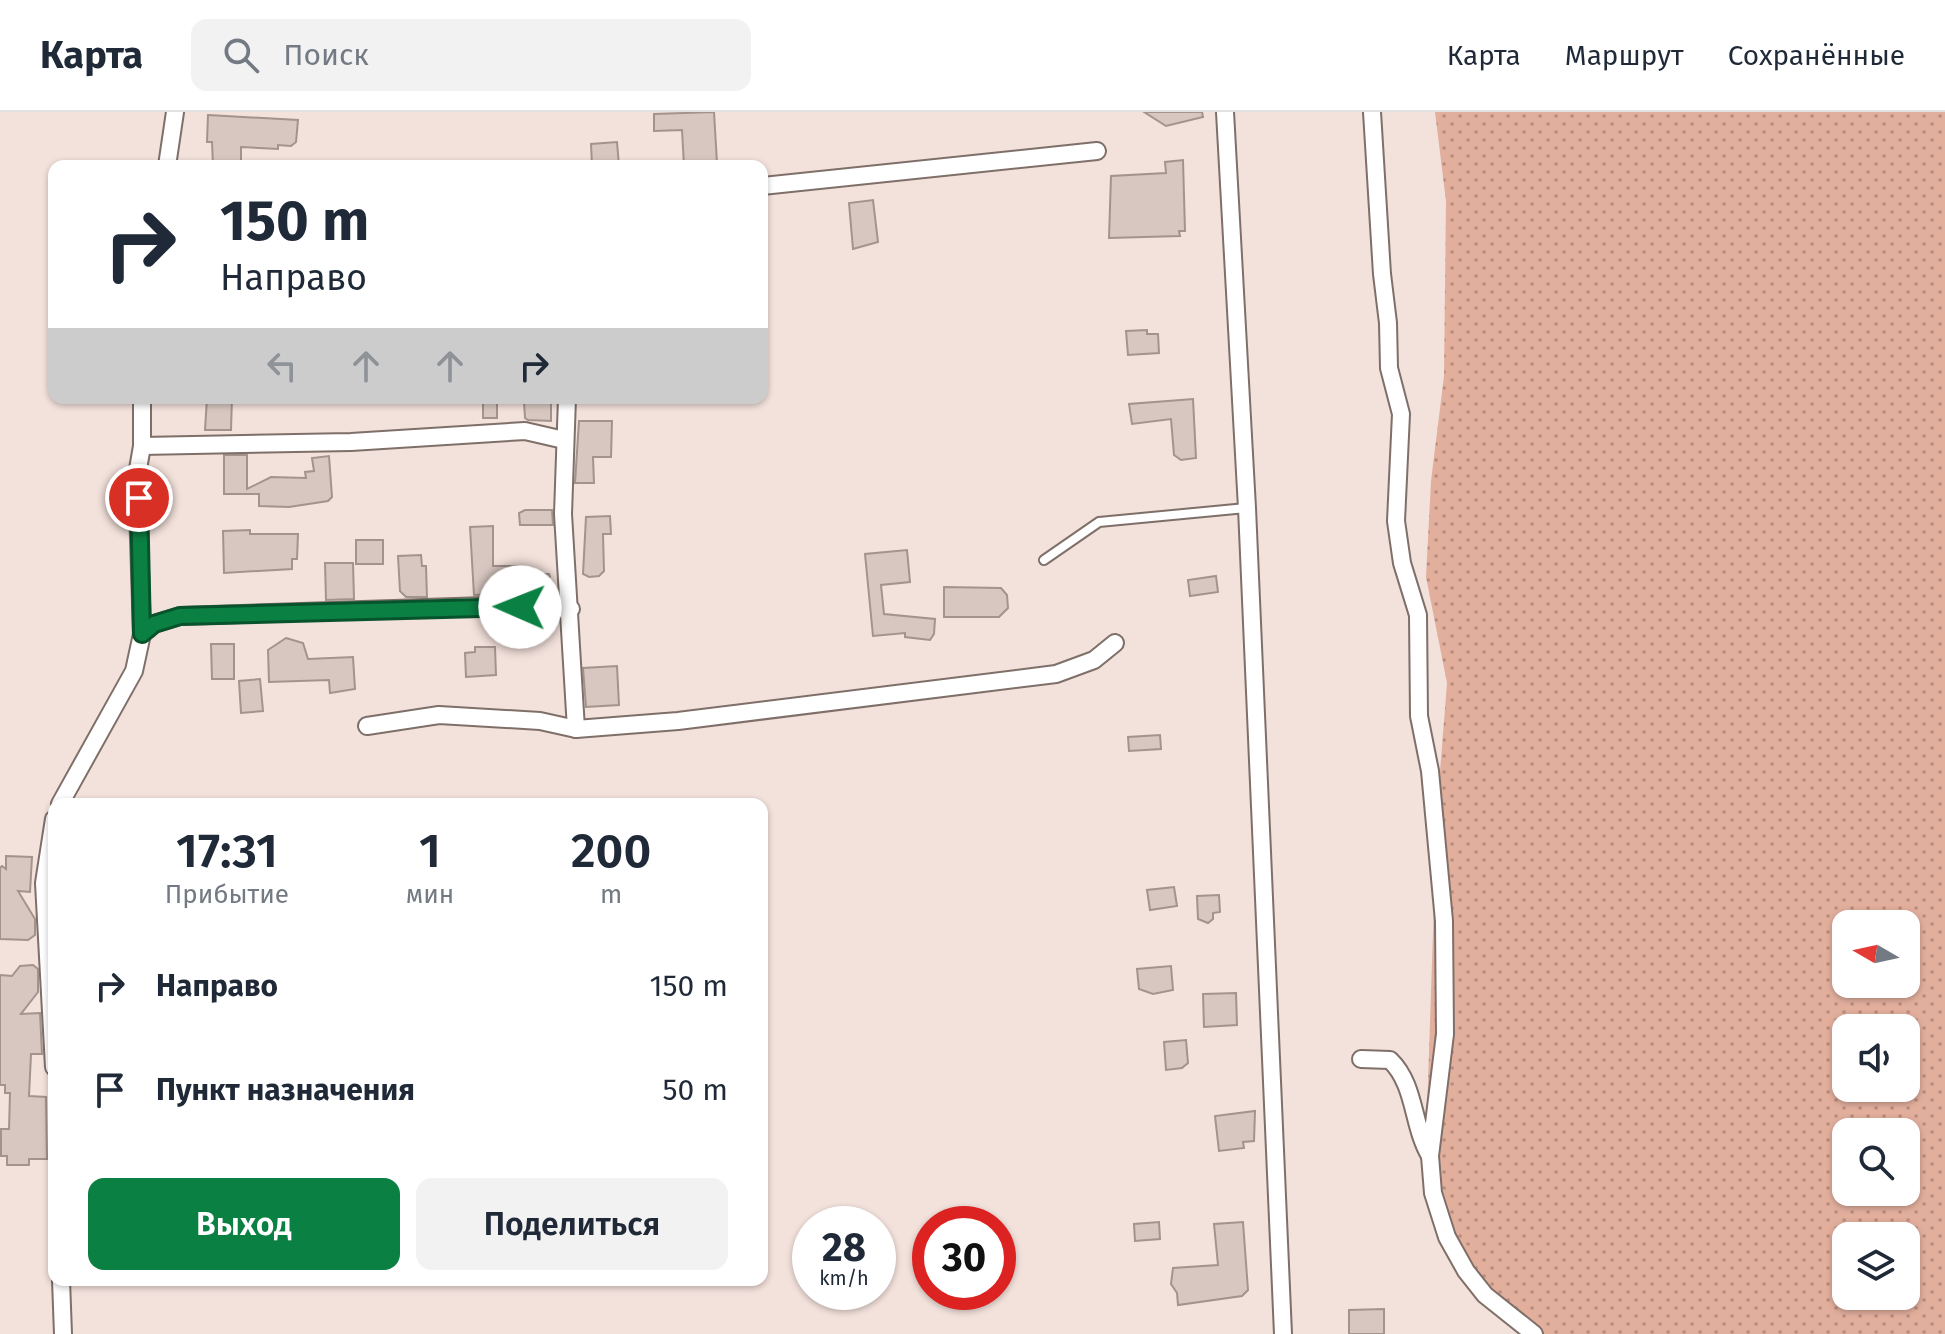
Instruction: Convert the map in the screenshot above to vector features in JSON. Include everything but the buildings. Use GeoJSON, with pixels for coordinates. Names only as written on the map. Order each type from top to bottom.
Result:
{"type":"FeatureCollection","features":[{"type":"Feature","properties":{"kind":"street"},"geometry":{"type":"LineString","coordinates":[[168,160],[175,112]]}},
{"type":"Feature","properties":{"kind":"street"},"geometry":{"type":"LineString","coordinates":[[1225,112],[1247,508],[1283,1334]]}},
{"type":"Feature","properties":{"kind":"street"},"geometry":{"type":"LineString","coordinates":[[1372,112],[1389,368],[1401,414],[1396,521],[1402,563],[1418,615],[1419,716],[1430,771],[1444,921],[1443,1071],[1430,1156],[1433,1193],[1447,1237],[1485,1295],[1534,1334]]}},
{"type":"Feature","properties":{"kind":"street"},"geometry":{"type":"LineString","coordinates":[[768,185],[1097,151]]}},
{"type":"Feature","properties":{"kind":"street"},"geometry":{"type":"LineString","coordinates":[[63,798],[134,671],[142,634],[137,475],[142,446],[142,404]]}},
{"type":"Feature","properties":{"kind":"street"},"geometry":{"type":"LineString","coordinates":[[567,404],[563,514],[576,729]]}},
{"type":"Feature","properties":{"kind":"street"},"geometry":{"type":"LineString","coordinates":[[142,446],[351,442],[525,431],[564,440]]}},
{"type":"Feature","properties":{"kind":"street"},"geometry":{"type":"LineString","coordinates":[[142,634],[154,624],[180,616],[486,606],[571,609]]}},
{"type":"Feature","properties":{"kind":"street"},"geometry":{"type":"LineString","coordinates":[[367,726],[439,715],[540,721],[576,729],[694,719],[1056,674],[1094,660],[1115,643]]}},
{"type":"Feature","properties":{"kind":"street"},"geometry":{"type":"LineString","coordinates":[[48,857],[44,883],[48,957]]}},
{"type":"Feature","properties":{"kind":"street"},"geometry":{"type":"LineString","coordinates":[[1361,1059],[1390,1060],[1399,1069],[1417,1129],[1430,1156]]}},
{"type":"Feature","properties":{"kind":"street"},"geometry":{"type":"LineString","coordinates":[[61,1286],[63,1334]]}},
{"type":"Feature","properties":{"kind":"lane"},"geometry":{"type":"LineString","coordinates":[[1044,560],[1099,522],[1247,508]]}},
{"type":"Feature","properties":{"kind":"shaded area"},"geometry":{"type":"Polygon","coordinates":[[[1435,112],[1945,112],[1945,1334],[1529,1334],[1491,1299],[1457,1249],[1430,1178],[1427,1114],[1437,810],[1447,683],[1426,577],[1431,481],[1444,376],[1446,201],[1435,112]]]}},
{"type":"Feature","properties":{"kind":"route"},"geometry":{"type":"LineString","coordinates":[[139,498],[138,569],[142,634],[154,624],[180,616],[520,607]]}}]}
